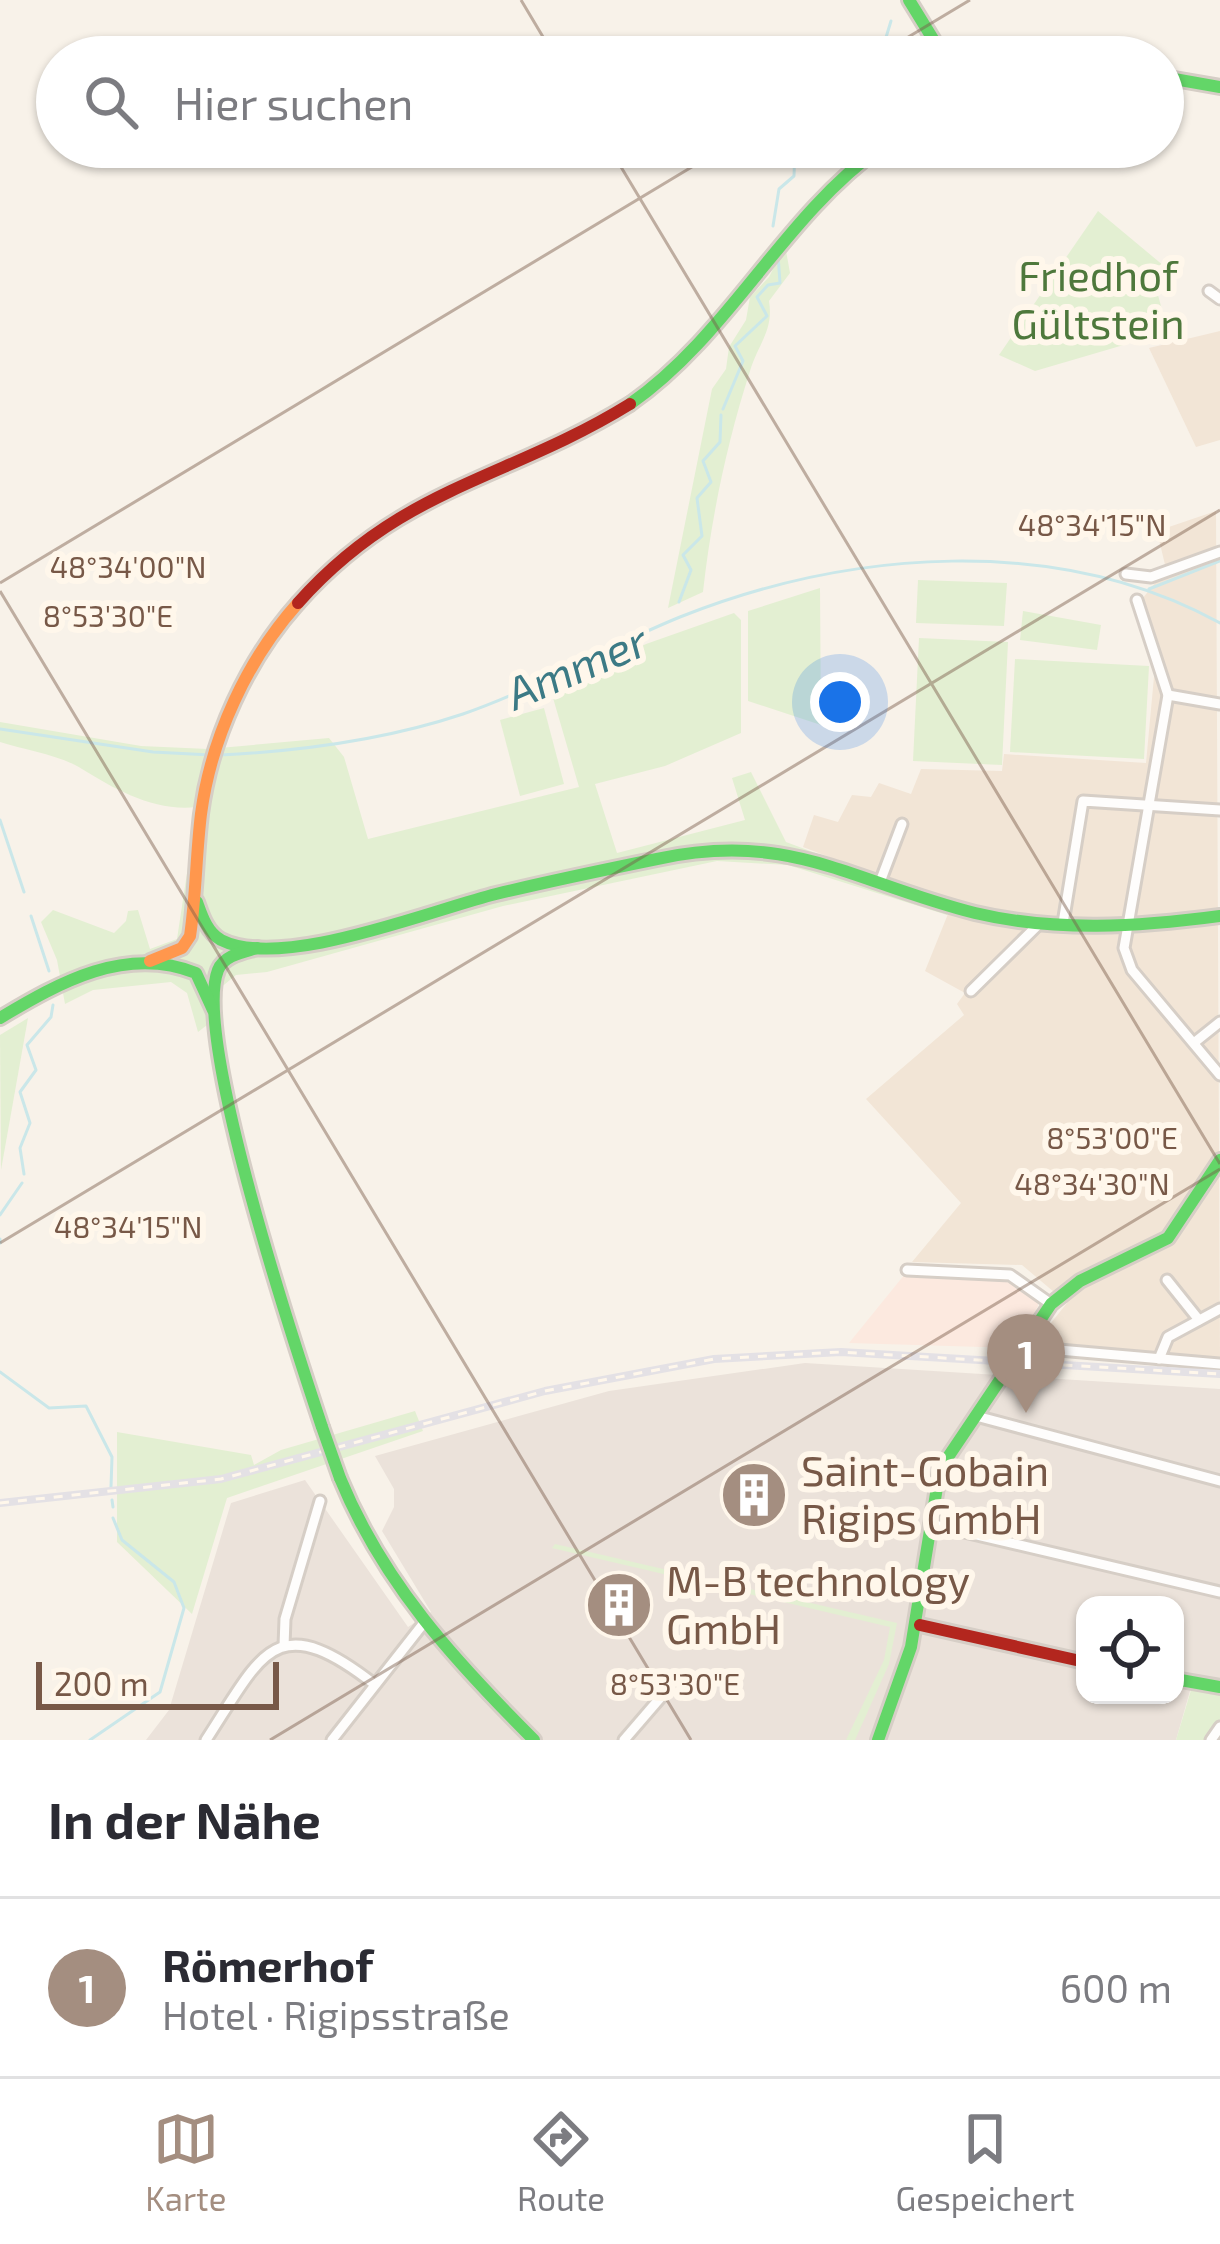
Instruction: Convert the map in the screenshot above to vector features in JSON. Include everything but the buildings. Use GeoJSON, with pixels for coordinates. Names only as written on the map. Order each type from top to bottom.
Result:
{"type":"FeatureCollection","features":[{"type":"Feature","properties":{"kind":"street"},"geometry":{"type":"LineString","coordinates":[[910,0],[931,36]]}},
{"type":"Feature","properties":{"kind":"street"},"geometry":{"type":"LineString","coordinates":[[1184,81],[1220,87]]}},
{"type":"Feature","properties":{"kind":"street"},"geometry":{"type":"LineString","coordinates":[[534,1740],[423,1624],[375,1556],[322,1427],[260,1217],[214,1013],[192,971],[186,942],[196,900],[198,836],[209,774],[218,742],[264,648],[339,559],[423,500],[570,440],[644,394],[707,334],[819,194],[853,168]]}},
{"type":"Feature","properties":{"kind":"street"},"geometry":{"type":"LineString","coordinates":[[1209,291],[1220,298]]}},
{"type":"Feature","properties":{"kind":"street"},"geometry":{"type":"LineString","coordinates":[[1126,574],[1150,577],[1220,553]]}},
{"type":"Feature","properties":{"kind":"street"},"geometry":{"type":"LineString","coordinates":[[1137,600],[1168,695],[1124,948],[1132,970],[1220,1075]]}},
{"type":"Feature","properties":{"kind":"street"},"geometry":{"type":"LineString","coordinates":[[1168,695],[1220,704]]}},
{"type":"Feature","properties":{"kind":"street"},"geometry":{"type":"LineString","coordinates":[[1063,923],[1083,801],[1220,810]]}},
{"type":"Feature","properties":{"kind":"street"},"geometry":{"type":"LineString","coordinates":[[880,882],[902,824]]}},
{"type":"Feature","properties":{"kind":"street"},"geometry":{"type":"LineString","coordinates":[[150,961],[192,971],[260,947],[327,938],[493,895],[727,845],[785,849],[1001,917],[1126,927],[1220,916]]}},
{"type":"Feature","properties":{"kind":"street"},"geometry":{"type":"LineString","coordinates":[[196,900],[215,936],[219,965],[214,1013]]}},
{"type":"Feature","properties":{"kind":"street"},"geometry":{"type":"LineString","coordinates":[[971,991],[1041,922]]}},
{"type":"Feature","properties":{"kind":"street"},"geometry":{"type":"LineString","coordinates":[[0,1018],[68,982],[150,961],[186,942],[215,936],[260,947]]}},
{"type":"Feature","properties":{"kind":"street"},"geometry":{"type":"LineString","coordinates":[[1195,1042],[1220,1022]]}},
{"type":"Feature","properties":{"kind":"street"},"geometry":{"type":"LineString","coordinates":[[878,1740],[905,1681],[920,1625],[940,1468],[1051,1304],[1080,1281],[1168,1238],[1191,1211],[1220,1160]]}},
{"type":"Feature","properties":{"kind":"street"},"geometry":{"type":"LineString","coordinates":[[907,1270],[1010,1275],[1051,1304]]}},
{"type":"Feature","properties":{"kind":"street"},"geometry":{"type":"LineString","coordinates":[[1167,1280],[1199,1320]]}},
{"type":"Feature","properties":{"kind":"street"},"geometry":{"type":"LineString","coordinates":[[1159,1359],[1168,1337],[1220,1309]]}},
{"type":"Feature","properties":{"kind":"street"},"geometry":{"type":"LineString","coordinates":[[1029,1336],[1059,1350],[1220,1364]]}},
{"type":"Feature","properties":{"kind":"street"},"geometry":{"type":"LineString","coordinates":[[976,1416],[1220,1481]]}},
{"type":"Feature","properties":{"kind":"street"},"geometry":{"type":"LineString","coordinates":[[284,1646],[285,1618],[320,1501]]}},
{"type":"Feature","properties":{"kind":"street"},"geometry":{"type":"LineString","coordinates":[[930,1524],[1220,1592]]}},
{"type":"Feature","properties":{"kind":"street"},"geometry":{"type":"LineString","coordinates":[[332,1740],[423,1624]]}},
{"type":"Feature","properties":{"kind":"street"},"geometry":{"type":"LineString","coordinates":[[920,1625],[1076,1660]]}},
{"type":"Feature","properties":{"kind":"street"},"geometry":{"type":"LineString","coordinates":[[206,1740],[254,1666],[284,1646],[325,1648],[374,1684]]}},
{"type":"Feature","properties":{"kind":"street"},"geometry":{"type":"LineString","coordinates":[[1184,1681],[1220,1688]]}},
{"type":"Feature","properties":{"kind":"street"},"geometry":{"type":"LineString","coordinates":[[624,1740],[667,1690]]}},
{"type":"Feature","properties":{"kind":"street"},"geometry":{"type":"LineString","coordinates":[[1211,1740],[1220,1727]]}},
{"type":"Feature","properties":{"kind":"shaded area"},"geometry":{"type":"Polygon","coordinates":[[[1220,331],[1220,440],[1196,447],[1149,348],[1220,331]]]}},
{"type":"Feature","properties":{"kind":"shaded area"},"geometry":{"type":"Polygon","coordinates":[[[1216,511],[1220,1361],[1064,1349],[1043,1333],[1067,1303],[1022,1265],[912,1262],[961,1203],[866,1099],[964,1015],[957,1004],[965,993],[925,971],[952,904],[803,847],[814,815],[838,822],[852,795],[871,797],[879,783],[911,794],[921,769],[1002,771],[1004,754],[1146,763],[1155,666],[1135,608],[1166,569],[1157,531],[1216,511]]]}},
{"type":"Feature","properties":{"kind":"shaded area"},"geometry":{"type":"Polygon","coordinates":[[[905,1274],[1008,1280],[1038,1300],[1038,1306],[1016,1348],[849,1343],[905,1274]]]}},
{"type":"Feature","properties":{"kind":"shaded area"},"geometry":{"type":"Polygon","coordinates":[[[805,1363],[1220,1389],[1220,1681],[1194,1677],[1176,1740],[146,1740],[169,1710],[231,1503],[305,1480],[408,1627],[431,1612],[382,1531],[394,1507],[394,1489],[375,1456],[609,1391],[805,1363]]]}},
{"type":"Feature","properties":{"kind":"green space","name":"Friedhof Gültstein"},"geometry":{"type":"Polygon","coordinates":[[[1098,211],[1164,266],[1149,291],[1158,295],[1168,332],[1035,371],[999,355],[1098,211]]]}},
{"type":"Feature","properties":{"kind":"green space"},"geometry":{"type":"Polygon","coordinates":[[[785,245],[790,273],[769,301],[767,329],[734,425],[703,592],[668,608],[712,389],[726,369],[729,347],[746,320],[750,297],[769,277],[785,245]]]}},
{"type":"Feature","properties":{"kind":"green space"},"geometry":{"type":"Polygon","coordinates":[[[918,580],[1007,583],[1004,626],[916,623],[918,580]]]}},
{"type":"Feature","properties":{"kind":"green space"},"geometry":{"type":"Polygon","coordinates":[[[820,588],[821,725],[748,701],[748,611],[820,588]]]}},
{"type":"Feature","properties":{"kind":"green space"},"geometry":{"type":"Polygon","coordinates":[[[1023,611],[1101,625],[1097,650],[1020,640],[1023,611]]]}},
{"type":"Feature","properties":{"kind":"green space"},"geometry":{"type":"Polygon","coordinates":[[[734,613],[741,620],[741,733],[665,766],[595,784],[617,853],[745,820],[732,778],[751,772],[786,842],[952,904],[947,915],[788,865],[717,861],[503,906],[267,972],[236,975],[219,989],[220,1015],[198,1032],[187,993],[171,982],[93,990],[65,1004],[57,960],[41,922],[53,910],[114,933],[126,921],[128,911],[138,910],[150,949],[177,939],[197,807],[151,803],[73,764],[0,742],[0,722],[141,746],[208,749],[329,738],[344,757],[368,839],[579,787],[551,691],[646,644],[734,613]]]}},
{"type":"Feature","properties":{"kind":"green space"},"geometry":{"type":"Polygon","coordinates":[[[919,638],[1008,642],[1002,765],[913,761],[919,638]]]}},
{"type":"Feature","properties":{"kind":"green space"},"geometry":{"type":"Polygon","coordinates":[[[1015,659],[1149,666],[1144,759],[1010,752],[1015,659]]]}},
{"type":"Feature","properties":{"kind":"green space"},"geometry":{"type":"Polygon","coordinates":[[[544,708],[564,784],[520,796],[500,720],[544,708]]]}},
{"type":"Feature","properties":{"kind":"green space"},"geometry":{"type":"Polygon","coordinates":[[[28,1018],[1,1170],[0,1035],[28,1018]]]}},
{"type":"Feature","properties":{"kind":"green space"},"geometry":{"type":"Polygon","coordinates":[[[415,1411],[423,1431],[227,1498],[192,1614],[117,1542],[117,1432],[251,1455],[254,1465],[281,1450],[415,1411]]]}},
{"type":"Feature","properties":{"kind":"green space"},"geometry":{"type":"Polygon","coordinates":[[[555,1544],[897,1623],[889,1664],[855,1740],[846,1740],[884,1660],[890,1627],[552,1548],[555,1544]]]}},
{"type":"Feature","properties":{"kind":"green space"},"geometry":{"type":"Polygon","coordinates":[[[1191,1690],[1220,1695],[1220,1724],[1207,1740],[1176,1740],[1191,1690]]]}},
{"type":"Feature","properties":{"kind":"waterway"},"geometry":{"type":"LineString","coordinates":[[886,36],[891,21]]}},
{"type":"Feature","properties":{"kind":"waterway"},"geometry":{"type":"LineString","coordinates":[[773,226],[779,189],[794,176],[794,168]]}},
{"type":"Feature","properties":{"kind":"waterway"},"geometry":{"type":"LineString","coordinates":[[723,409],[743,361],[735,346],[767,316],[757,297],[768,285],[780,283],[778,255]]}},
{"type":"Feature","properties":{"kind":"waterway"},"geometry":{"type":"LineString","coordinates":[[679,602],[691,570],[683,555],[702,536],[697,498],[711,482],[703,461],[720,442],[721,415]]}},
{"type":"Feature","properties":{"kind":"waterway","name":"Ammer"},"geometry":{"type":"LineString","coordinates":[[220,755],[343,743],[434,723],[518,692],[680,617],[745,594],[882,566],[952,561],[1022,564],[1090,575],[1157,594],[1220,623]]}},
{"type":"Feature","properties":{"kind":"waterway","name":"Ammer"},"geometry":{"type":"LineString","coordinates":[[1149,589],[1220,561]]}},
{"type":"Feature","properties":{"kind":"waterway","name":"Ammer"},"geometry":{"type":"LineString","coordinates":[[0,729],[153,752],[211,755]]}},
{"type":"Feature","properties":{"kind":"waterway"},"geometry":{"type":"LineString","coordinates":[[0,820],[24,892]]}},
{"type":"Feature","properties":{"kind":"waterway"},"geometry":{"type":"LineString","coordinates":[[31,916],[49,971]]}},
{"type":"Feature","properties":{"kind":"waterway"},"geometry":{"type":"LineString","coordinates":[[24,1174],[20,1148],[30,1123],[20,1092],[36,1070],[27,1045],[51,1017],[53,1005]]}},
{"type":"Feature","properties":{"kind":"waterway"},"geometry":{"type":"LineString","coordinates":[[0,1215],[22,1183]]}},
{"type":"Feature","properties":{"kind":"waterway"},"geometry":{"type":"LineString","coordinates":[[0,1372],[49,1408],[86,1406],[112,1457],[111,1487]]}},
{"type":"Feature","properties":{"kind":"waterway"},"geometry":{"type":"LineString","coordinates":[[112,1500],[113,1507]]}},
{"type":"Feature","properties":{"kind":"waterway"},"geometry":{"type":"LineString","coordinates":[[90,1740],[160,1692],[184,1608],[174,1582],[122,1540],[113,1518]]}},
{"type":"Feature","properties":{"kind":"railway"},"geometry":{"type":"LineString","coordinates":[[0,1503],[221,1479],[545,1391],[714,1359],[841,1352],[1220,1374]]}},
{"type":"Feature","properties":{"kind":"traffic: fast"},"geometry":{"type":"LineString","coordinates":[[909,0],[931,36]]}},
{"type":"Feature","properties":{"kind":"traffic: fast"},"geometry":{"type":"LineString","coordinates":[[1184,81],[1220,87]]}},
{"type":"Feature","properties":{"kind":"traffic: fast"},"geometry":{"type":"LineString","coordinates":[[630,404],[697,344],[814,207],[856,168]]}},
{"type":"Feature","properties":{"kind":"traffic: fast"},"geometry":{"type":"LineString","coordinates":[[197,902],[209,928],[221,940],[248,948],[281,948],[357,935],[496,894],[597,871],[704,852],[746,851],[820,864],[1005,919],[1097,926],[1220,916]]}},
{"type":"Feature","properties":{"kind":"traffic: fast"},"geometry":{"type":"LineString","coordinates":[[257,948],[230,958],[218,970],[214,1005],[220,1058],[251,1194],[322,1427]]}},
{"type":"Feature","properties":{"kind":"traffic: fast"},"geometry":{"type":"LineString","coordinates":[[0,1018],[70,981],[119,965],[144,963],[196,973],[213,1010]]}},
{"type":"Feature","properties":{"kind":"traffic: fast"},"geometry":{"type":"LineString","coordinates":[[878,1740],[911,1647],[940,1469],[1051,1304],[1080,1281],[1168,1238],[1220,1160]]}},
{"type":"Feature","properties":{"kind":"traffic: fast"},"geometry":{"type":"LineString","coordinates":[[322,1427],[340,1478]]}},
{"type":"Feature","properties":{"kind":"traffic: fast"},"geometry":{"type":"LineString","coordinates":[[340,1478],[399,1586],[476,1680],[534,1740]]}},
{"type":"Feature","properties":{"kind":"traffic: fast"},"geometry":{"type":"LineString","coordinates":[[1184,1681],[1220,1687]]}},
{"type":"Feature","properties":{"kind":"traffic: slow"},"geometry":{"type":"LineString","coordinates":[[150,961],[182,948],[190,936],[201,814],[213,757],[248,675],[298,603]]}},
{"type":"Feature","properties":{"kind":"traffic: jam"},"geometry":{"type":"LineString","coordinates":[[298,603],[337,564],[416,509],[630,404]]}},
{"type":"Feature","properties":{"kind":"traffic: jam"},"geometry":{"type":"LineString","coordinates":[[920,1625],[1076,1660]]}},
{"type":"Feature","properties":{"kind":"place","name":"Römerhof"},"geometry":{"type":"Point","coordinates":[1026,1413]}},
{"type":"Feature","properties":{"kind":"place","name":"Saint-Gobain Rigips GmbH"},"geometry":{"type":"Point","coordinates":[754,1495]}},
{"type":"Feature","properties":{"kind":"place","name":"M-B technology GmbH"},"geometry":{"type":"Point","coordinates":[619,1605]}}]}
